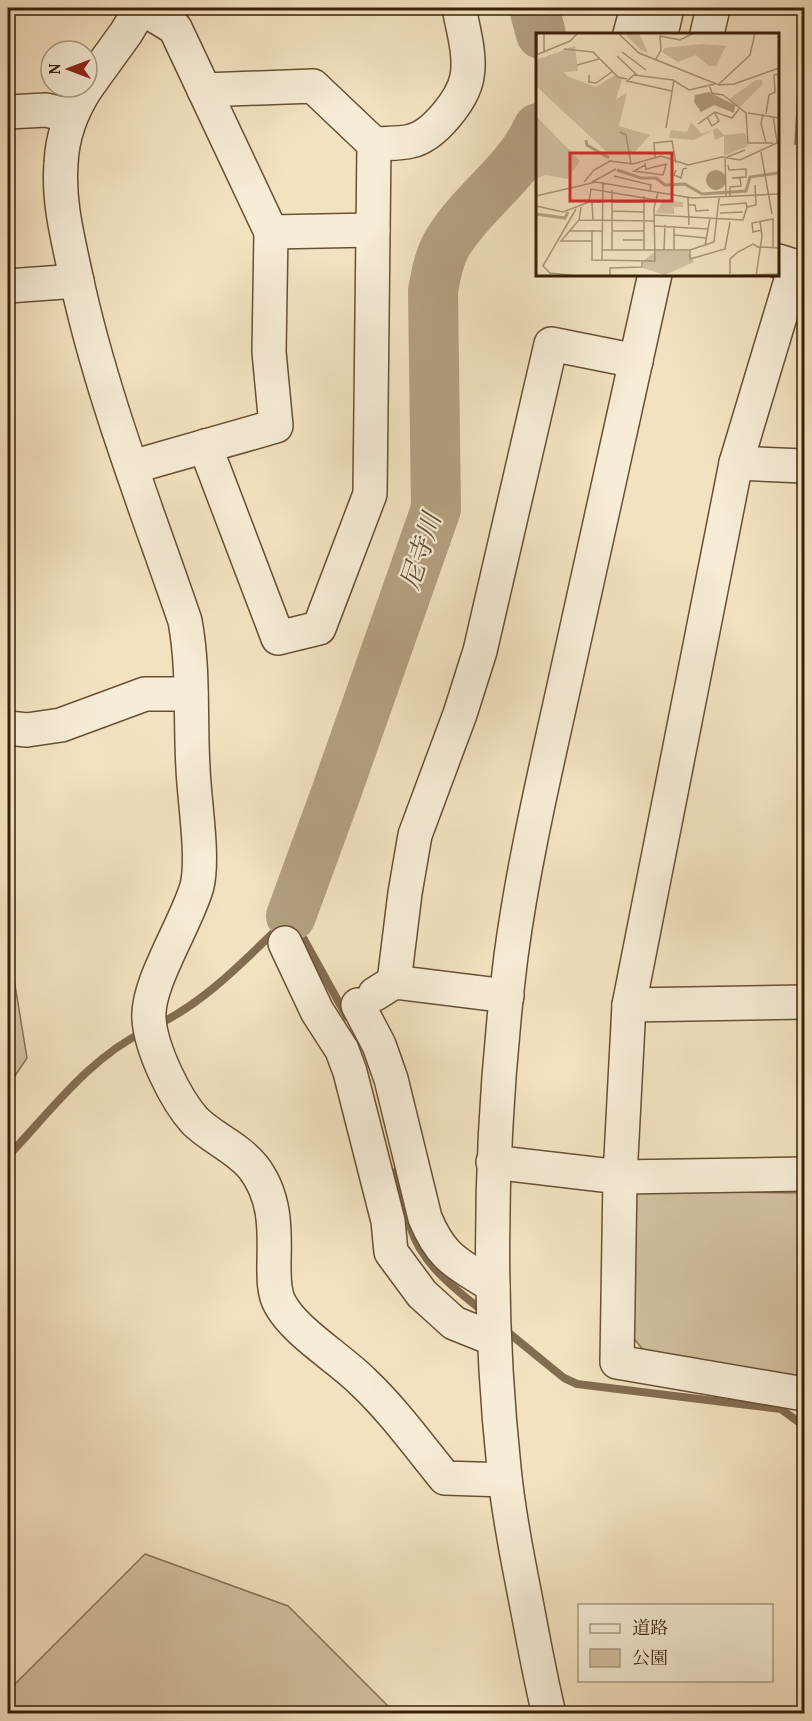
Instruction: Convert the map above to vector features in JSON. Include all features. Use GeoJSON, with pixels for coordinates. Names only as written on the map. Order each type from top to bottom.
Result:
{"type":"FeatureCollection","features":[{"type":"Feature","properties":{"kind":"street"},"geometry":{"type":"LineString","coordinates":[[99,70],[141,8],[175,28],[270,232],[269,352],[276,426],[132,467]]}},
{"type":"Feature","properties":{"kind":"street"},"geometry":{"type":"LineString","coordinates":[[374,144],[413,141],[440,124],[459,97],[467,78],[467,54],[459,8]]}},
{"type":"Feature","properties":{"kind":"street"},"geometry":{"type":"LineString","coordinates":[[630,33],[637,8]]}},
{"type":"Feature","properties":{"kind":"street"},"geometry":{"type":"LineString","coordinates":[[661,33],[667,8]]}},
{"type":"Feature","properties":{"kind":"street"},"geometry":{"type":"LineString","coordinates":[[707,33],[713,8]]}},
{"type":"Feature","properties":{"kind":"street"},"geometry":{"type":"LineString","coordinates":[[204,90],[313,86],[374,144],[370,494],[319,628],[278,638],[205,446]]}},
{"type":"Feature","properties":{"kind":"street"},"geometry":{"type":"LineString","coordinates":[[79,99],[74,107],[66,132],[61,161],[60,185],[63,214],[85,318],[100,371],[185,621],[190,646],[192,766],[199,860],[198,883],[152,992],[150,1027],[160,1061],[179,1098],[195,1120],[252,1166],[262,1182],[272,1205],[275,1229],[274,1276],[278,1302],[290,1319],[362,1381],[394,1415],[445,1478],[505,1480]]}},
{"type":"Feature","properties":{"kind":"street"},"geometry":{"type":"LineString","coordinates":[[8,112],[46,110],[71,116]]}},
{"type":"Feature","properties":{"kind":"street"},"geometry":{"type":"LineString","coordinates":[[270,232],[373,230]]}},
{"type":"Feature","properties":{"kind":"street"},"geometry":{"type":"LineString","coordinates":[[792,266],[736,463],[629,1005],[620,1177],[617,1362],[804,1394]]}},
{"type":"Feature","properties":{"kind":"street"},"geometry":{"type":"LineString","coordinates":[[549,1713],[538,1669],[513,1535],[505,1480],[494,1339],[493,1162],[500,1054],[519,903],[542,786],[655,276]]}},
{"type":"Feature","properties":{"kind":"street"},"geometry":{"type":"LineString","coordinates":[[8,286],[77,281]]}},
{"type":"Feature","properties":{"kind":"street"},"geometry":{"type":"LineString","coordinates":[[394,982],[405,892],[415,835],[460,714],[480,651],[551,344],[636,361]]}},
{"type":"Feature","properties":{"kind":"street"},"geometry":{"type":"LineString","coordinates":[[736,463],[804,466]]}},
{"type":"Feature","properties":{"kind":"street"},"geometry":{"type":"LineString","coordinates":[[8,728],[27,730],[61,725],[145,694],[191,694]]}},
{"type":"Feature","properties":{"kind":"street"},"geometry":{"type":"LineString","coordinates":[[285,944],[323,1022],[342,1050],[350,1072],[388,1221],[391,1252],[422,1294],[454,1323],[494,1339]]}},
{"type":"Feature","properties":{"kind":"street"},"geometry":{"type":"LineString","coordinates":[[323,1022],[358,1005],[394,982],[507,996]]}},
{"type":"Feature","properties":{"kind":"street"},"geometry":{"type":"LineString","coordinates":[[629,1005],[804,1002]]}},
{"type":"Feature","properties":{"kind":"street"},"geometry":{"type":"LineString","coordinates":[[358,1005],[379,1045],[391,1079],[425,1218],[434,1239],[448,1257],[493,1286]]}},
{"type":"Feature","properties":{"kind":"street"},"geometry":{"type":"LineString","coordinates":[[493,1162],[620,1177],[804,1174]]}},
{"type":"Feature","properties":{"kind":"green space"},"geometry":{"type":"Polygon","coordinates":[[[804,8],[804,146],[795,144],[804,8]]]}},
{"type":"Feature","properties":{"kind":"green space"},"geometry":{"type":"Polygon","coordinates":[[[8,942],[27,1058],[8,1086],[8,942]]]}},
{"type":"Feature","properties":{"kind":"green space"},"geometry":{"type":"Polygon","coordinates":[[[638,1191],[803,1193],[804,1366],[794,1377],[645,1352],[631,1335],[625,1204],[638,1191]]]}},
{"type":"Feature","properties":{"kind":"green space"},"geometry":{"type":"Polygon","coordinates":[[[145,1554],[288,1606],[395,1713],[8,1713],[8,1691],[145,1554]]]}},
{"type":"Feature","properties":{"kind":"waterway","name":"尼寺川"},"geometry":{"type":"LineString","coordinates":[[534,8],[541,33]]}},
{"type":"Feature","properties":{"kind":"waterway","name":"尼寺川"},"geometry":{"type":"LineString","coordinates":[[291,916],[436,509],[433,291],[440,260],[458,227],[519,159],[536,132]]}},
{"type":"Feature","properties":{"kind":"waterway"},"geometry":{"type":"LineString","coordinates":[[157,1025],[176,1015],[211,990],[291,916],[347,1017]]}},
{"type":"Feature","properties":{"kind":"waterway"},"geometry":{"type":"LineString","coordinates":[[8,1156],[88,1071],[125,1042],[145,1031]]}},
{"type":"Feature","properties":{"kind":"waterway"},"geometry":{"type":"LineString","coordinates":[[397,1171],[410,1226],[422,1253],[440,1275],[485,1313]]}},
{"type":"Feature","properties":{"kind":"waterway"},"geometry":{"type":"LineString","coordinates":[[504,1329],[564,1378],[577,1384],[781,1409],[804,1426]]}}]}
